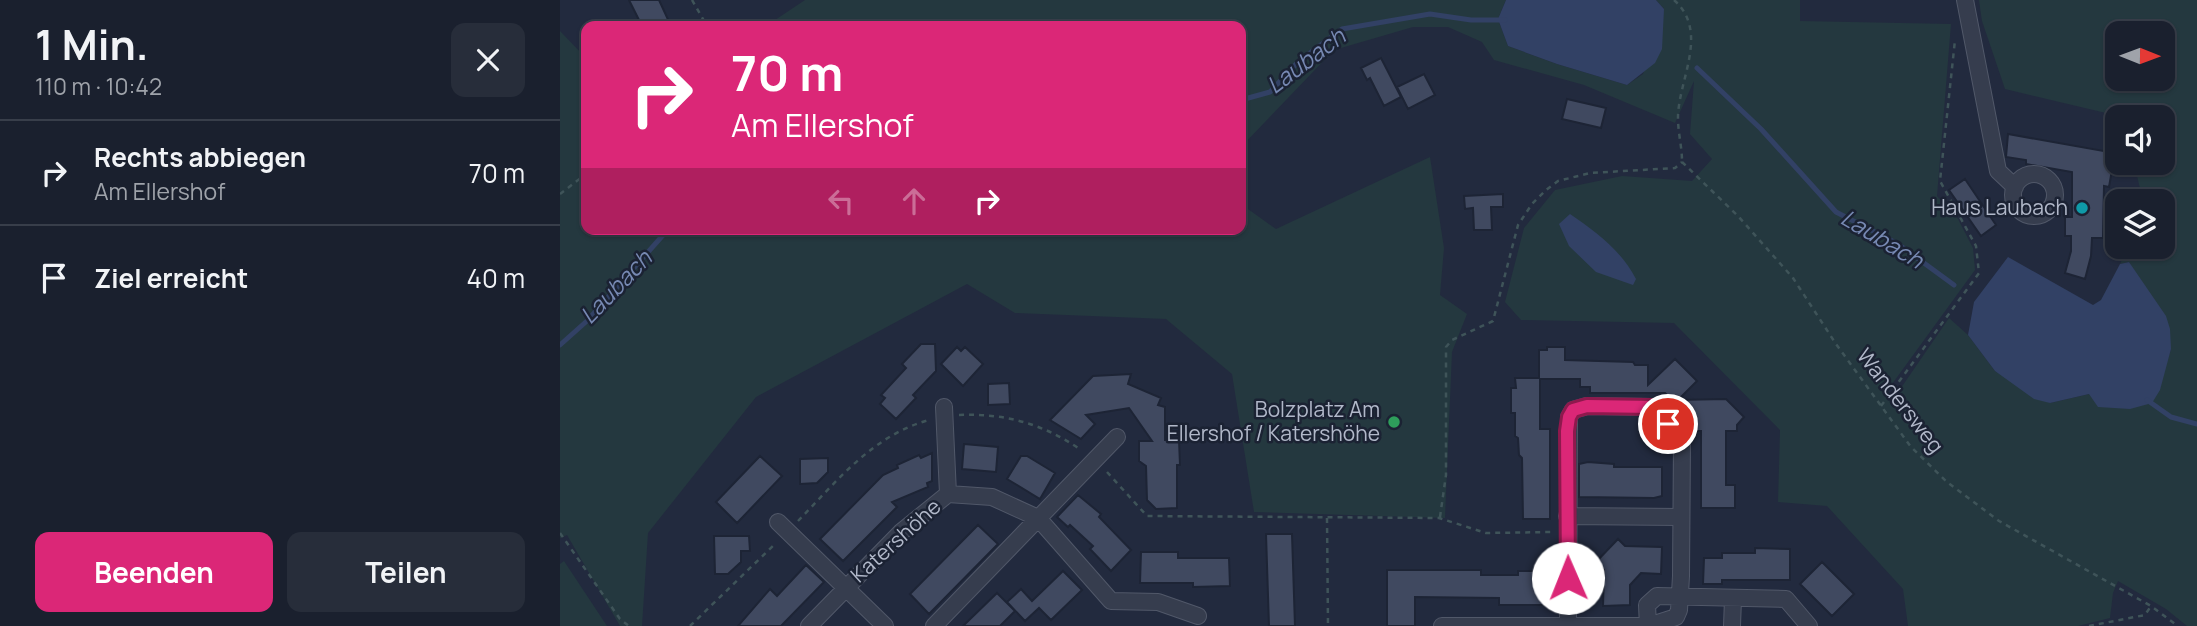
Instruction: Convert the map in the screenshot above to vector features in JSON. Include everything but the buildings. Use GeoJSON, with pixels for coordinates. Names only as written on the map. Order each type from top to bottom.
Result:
{"type":"FeatureCollection","features":[{"type":"Feature","properties":{"kind":"street"},"geometry":{"type":"LineString","coordinates":[[1965,0],[1998,171],[2015,187]]}},
{"type":"Feature","properties":{"kind":"street"},"geometry":{"type":"LineString","coordinates":[[1442,626],[1648,626],[1676,617],[1681,597],[1682,440],[1653,407],[1587,406],[1573,410],[1569,417],[1562,625]]}},
{"type":"Feature","properties":{"kind":"street","name":"Katershöhe"},"geometry":{"type":"LineString","coordinates":[[945,411],[948,494]]}},
{"type":"Feature","properties":{"kind":"street"},"geometry":{"type":"LineString","coordinates":[[934,626],[1117,437]]}},
{"type":"Feature","properties":{"kind":"street","name":"Katershöhe"},"geometry":{"type":"LineString","coordinates":[[809,626],[901,532],[948,494],[992,497],[1038,518],[1111,601],[1158,602],[1198,616]]}},
{"type":"Feature","properties":{"kind":"street"},"geometry":{"type":"LineString","coordinates":[[1567,524],[1681,517]]}},
{"type":"Feature","properties":{"kind":"street","name":"Katershöhe"},"geometry":{"type":"LineString","coordinates":[[782,527],[844,588]]}},
{"type":"Feature","properties":{"kind":"street"},"geometry":{"type":"LineString","coordinates":[[844,588],[885,626]]}},
{"type":"Feature","properties":{"kind":"street"},"geometry":{"type":"LineString","coordinates":[[1648,626],[1647,604],[1657,596],[1786,599],[1809,626]]}},
{"type":"Feature","properties":{"kind":"street"},"geometry":{"type":"LineString","coordinates":[[1732,626],[1733,599]]}},
{"type":"Feature","properties":{"kind":"path"},"geometry":{"type":"LineString","coordinates":[[692,0],[705,21]]}},
{"type":"Feature","properties":{"kind":"path"},"geometry":{"type":"LineString","coordinates":[[1440,518],[1447,475],[1446,347],[1452,340],[1493,321],[1518,225],[1532,204],[1558,181],[1590,173],[1675,168],[1682,162],[1678,117],[1691,30],[1686,12],[1674,0]]}},
{"type":"Feature","properties":{"kind":"path"},"geometry":{"type":"LineString","coordinates":[[1881,406],[1979,273],[1976,246],[1940,181],[1955,35]]}},
{"type":"Feature","properties":{"kind":"path","name":"Wandersweg"},"geometry":{"type":"LineString","coordinates":[[1682,162],[1738,216],[1793,278],[1836,344],[1911,447],[1947,482],[1989,513],[2151,606],[2179,626]]}},
{"type":"Feature","properties":{"kind":"path"},"geometry":{"type":"LineString","coordinates":[[560,194],[581,178]]}},
{"type":"Feature","properties":{"kind":"path"},"geometry":{"type":"LineString","coordinates":[[690,626],[782,527],[863,454],[907,426],[945,411],[1022,420],[1062,436],[1095,459],[1147,516],[1440,518],[1486,533],[1567,524]]}},
{"type":"Feature","properties":{"kind":"path"},"geometry":{"type":"LineString","coordinates":[[1327,518],[1328,626]]}},
{"type":"Feature","properties":{"kind":"path"},"geometry":{"type":"LineString","coordinates":[[560,533],[620,619],[629,626]]}},
{"type":"Feature","properties":{"kind":"path"},"geometry":{"type":"LineString","coordinates":[[2092,625],[2145,615],[2151,606]]}},
{"type":"Feature","properties":{"kind":"shaded area"},"geometry":{"type":"Polygon","coordinates":[[[805,0],[1506,0],[1498,19],[1508,46],[1627,85],[1643,74],[1664,9],[1656,0],[1800,0],[1800,21],[1951,24],[1937,196],[1958,219],[1973,248],[1975,270],[1887,391],[1892,401],[1949,318],[1968,335],[1995,371],[2050,403],[2089,394],[2166,365],[2171,349],[2129,262],[2120,264],[2122,259],[2175,259],[2175,189],[2140,189],[2137,175],[2175,175],[2175,105],[2105,105],[2105,113],[2005,89],[1982,21],[1979,0],[2197,0],[2197,626],[2187,626],[2166,609],[2118,581],[2113,593],[2110,618],[2078,626],[1908,626],[1903,589],[1827,506],[1778,502],[1780,430],[1674,323],[1521,320],[1505,302],[1524,228],[1555,190],[1622,176],[1692,181],[1712,159],[1690,134],[1694,81],[1675,123],[1584,85],[1494,60],[1482,42],[1448,27],[1413,27],[1334,50],[1246,142],[1246,21],[774,21],[805,0]]]}},
{"type":"Feature","properties":{"kind":"shaded area"},"geometry":{"type":"Polygon","coordinates":[[[560,31],[581,53],[581,235],[1246,235],[1246,208],[1276,229],[1430,157],[1444,248],[1440,295],[1467,314],[1452,352],[1445,518],[1254,512],[1232,374],[1166,319],[1015,313],[967,284],[756,397],[648,533],[642,626],[620,626],[567,535],[560,538],[560,31]]]}},
{"type":"Feature","properties":{"kind":"shaded area"},"geometry":{"type":"Polygon","coordinates":[[[564,561],[607,626],[560,626],[560,564],[564,561]]]}},
{"type":"Feature","properties":{"kind":"water"},"geometry":{"type":"Polygon","coordinates":[[[1506,0],[1656,0],[1664,9],[1662,49],[1655,63],[1627,85],[1557,64],[1508,46],[1498,19],[1506,0]]]}},
{"type":"Feature","properties":{"kind":"water"},"geometry":{"type":"Polygon","coordinates":[[[1570,214],[1598,235],[1623,259],[1636,279],[1633,285],[1596,272],[1569,246],[1559,224],[1570,214]]]}},
{"type":"Feature","properties":{"kind":"water"},"geometry":{"type":"Polygon","coordinates":[[[2008,257],[2093,305],[2101,300],[2120,264],[2129,262],[2166,316],[2170,329],[2171,349],[2160,390],[2152,403],[2130,409],[2098,407],[2089,394],[2050,403],[2034,399],[1995,371],[1968,335],[1974,302],[2008,257]]]}},
{"type":"Feature","properties":{"kind":"waterway","name":"Laubach"},"geometry":{"type":"LineString","coordinates":[[1246,99],[1270,92],[1298,62],[1342,29],[1430,14],[1471,20],[1505,20]]}},
{"type":"Feature","properties":{"kind":"waterway","name":"Laubach"},"geometry":{"type":"LineString","coordinates":[[1697,68],[1761,129],[1836,212],[1898,244],[1954,285]]}},
{"type":"Feature","properties":{"kind":"waterway","name":"Laubach"},"geometry":{"type":"LineString","coordinates":[[560,345],[588,320],[663,235]]}},
{"type":"Feature","properties":{"kind":"waterway","name":"Laubach"},"geometry":{"type":"LineString","coordinates":[[2147,400],[2171,417],[2197,424]]}},
{"type":"Feature","properties":{"kind":"place","name":"Haus Laubach"},"geometry":{"type":"Point","coordinates":[2082,208]}},
{"type":"Feature","properties":{"kind":"place","name":"Bolzplatz Am Ellershof / Katershöhe"},"geometry":{"type":"Point","coordinates":[1394,422]}},
{"type":"Feature","properties":{"kind":"route"},"geometry":{"type":"LineString","coordinates":[[1568,578],[1567,431],[1573,410],[1587,406],[1653,407],[1668,424]]}}]}
